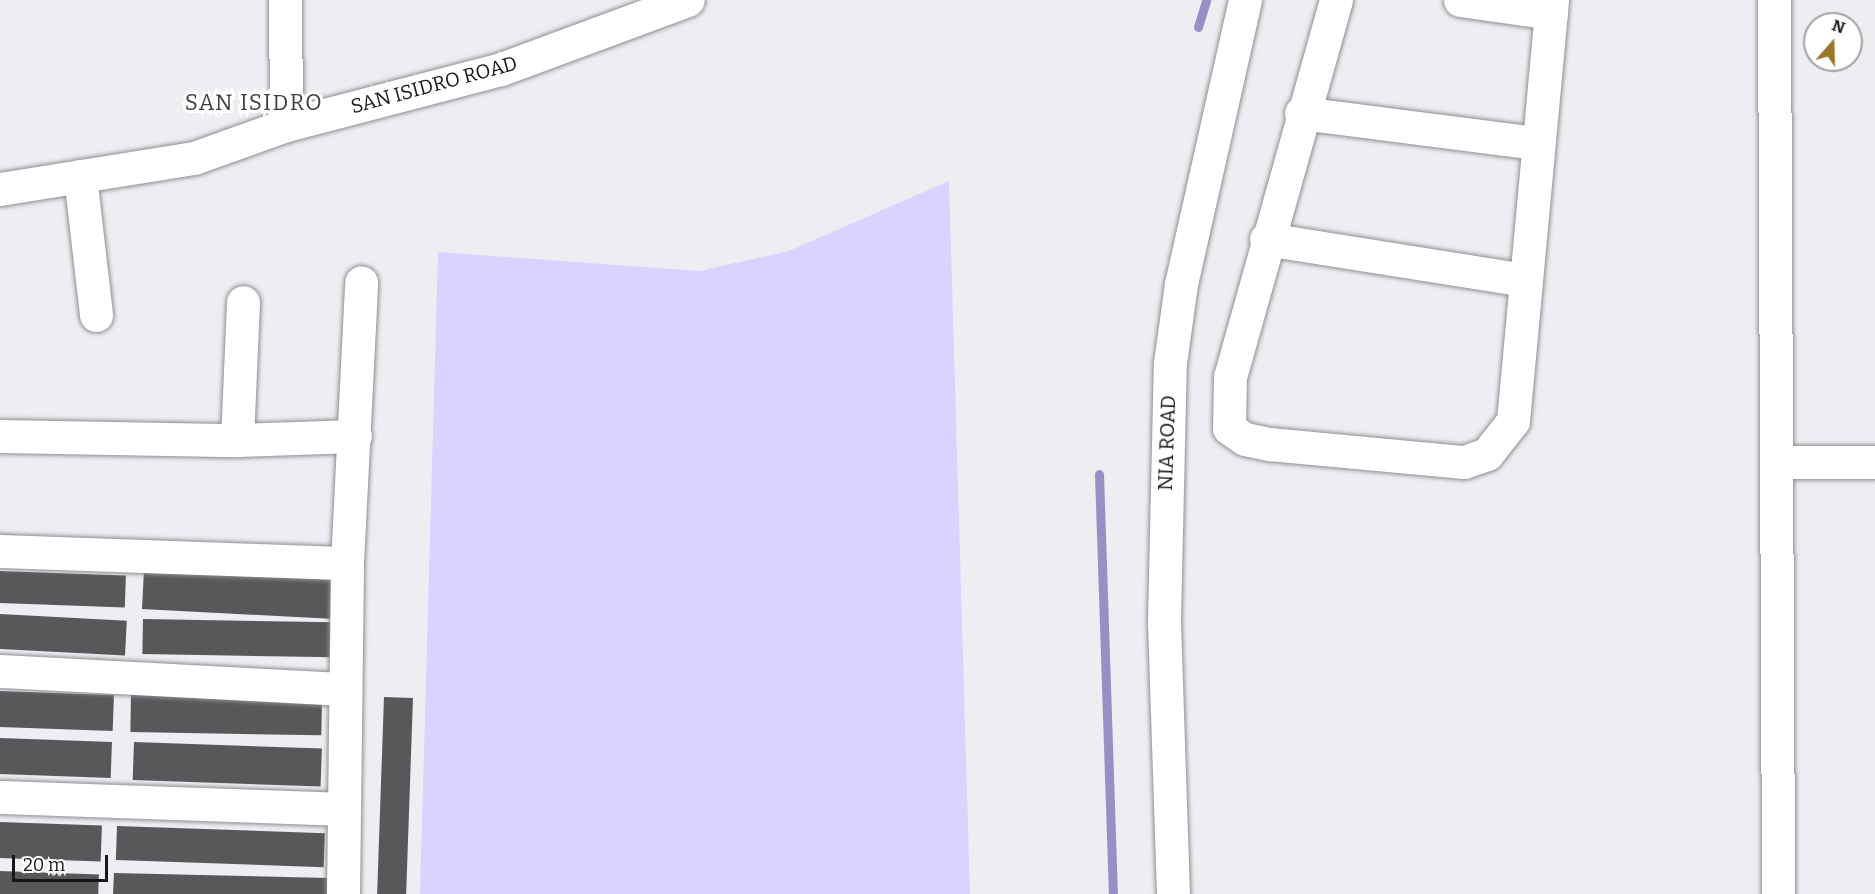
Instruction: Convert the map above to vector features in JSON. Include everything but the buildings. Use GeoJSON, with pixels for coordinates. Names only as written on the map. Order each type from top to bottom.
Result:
{"type":"FeatureCollection","features":[{"type":"Feature","properties":{"kind":"street"},"geometry":{"type":"LineString","coordinates":[[285,0],[286,125]]}},
{"type":"Feature","properties":{"kind":"street","name":"SAN ISIDRO ROAD"},"geometry":{"type":"LineString","coordinates":[[0,189],[194,158],[286,125],[501,69],[688,0]]}},
{"type":"Feature","properties":{"kind":"street","name":"NIA ROAD"},"geometry":{"type":"LineString","coordinates":[[1173,894],[1164,620],[1170,363],[1181,284],[1245,0]]}},
{"type":"Feature","properties":{"kind":"street"},"geometry":{"type":"LineString","coordinates":[[1336,0],[1301,113],[1230,376],[1229,428],[1245,439],[1269,444],[1464,462],[1487,454],[1513,421],[1527,280],[1536,143],[1551,7],[1460,0]]}},
{"type":"Feature","properties":{"kind":"street"},"geometry":{"type":"LineString","coordinates":[[1774,0],[1778,894]]}},
{"type":"Feature","properties":{"kind":"street"},"geometry":{"type":"LineString","coordinates":[[1301,113],[1536,143]]}},
{"type":"Feature","properties":{"kind":"street"},"geometry":{"type":"LineString","coordinates":[[80,176],[96,315]]}},
{"type":"Feature","properties":{"kind":"street"},"geometry":{"type":"LineString","coordinates":[[1266,239],[1527,280]]}},
{"type":"Feature","properties":{"kind":"street"},"geometry":{"type":"LineString","coordinates":[[343,894],[347,563],[356,436],[361,282]]}},
{"type":"Feature","properties":{"kind":"street"},"geometry":{"type":"LineString","coordinates":[[237,440],[243,302]]}},
{"type":"Feature","properties":{"kind":"street"},"geometry":{"type":"LineString","coordinates":[[0,436],[237,440],[356,436]]}},
{"type":"Feature","properties":{"kind":"street"},"geometry":{"type":"LineString","coordinates":[[1776,462],[1875,462]]}},
{"type":"Feature","properties":{"kind":"street"},"geometry":{"type":"LineString","coordinates":[[0,551],[347,563]]}},
{"type":"Feature","properties":{"kind":"street"},"geometry":{"type":"LineString","coordinates":[[0,671],[344,689]]}},
{"type":"Feature","properties":{"kind":"street"},"geometry":{"type":"LineString","coordinates":[[0,797],[345,809]]}},
{"type":"Feature","properties":{"kind":"shaded area"},"geometry":{"type":"Polygon","coordinates":[[[949,181],[970,894],[420,894],[438,252],[699,271],[789,251],[949,181]]]}},
{"type":"Feature","properties":{"kind":"waterway"},"geometry":{"type":"LineString","coordinates":[[1198,27],[1206,0]]}},
{"type":"Feature","properties":{"kind":"waterway"},"geometry":{"type":"LineString","coordinates":[[1099,474],[1113,894]]}},
{"type":"Feature","properties":{"kind":"district","name":"SAN ISIDRO"},"geometry":{"type":"Point","coordinates":[254,103]}}]}
